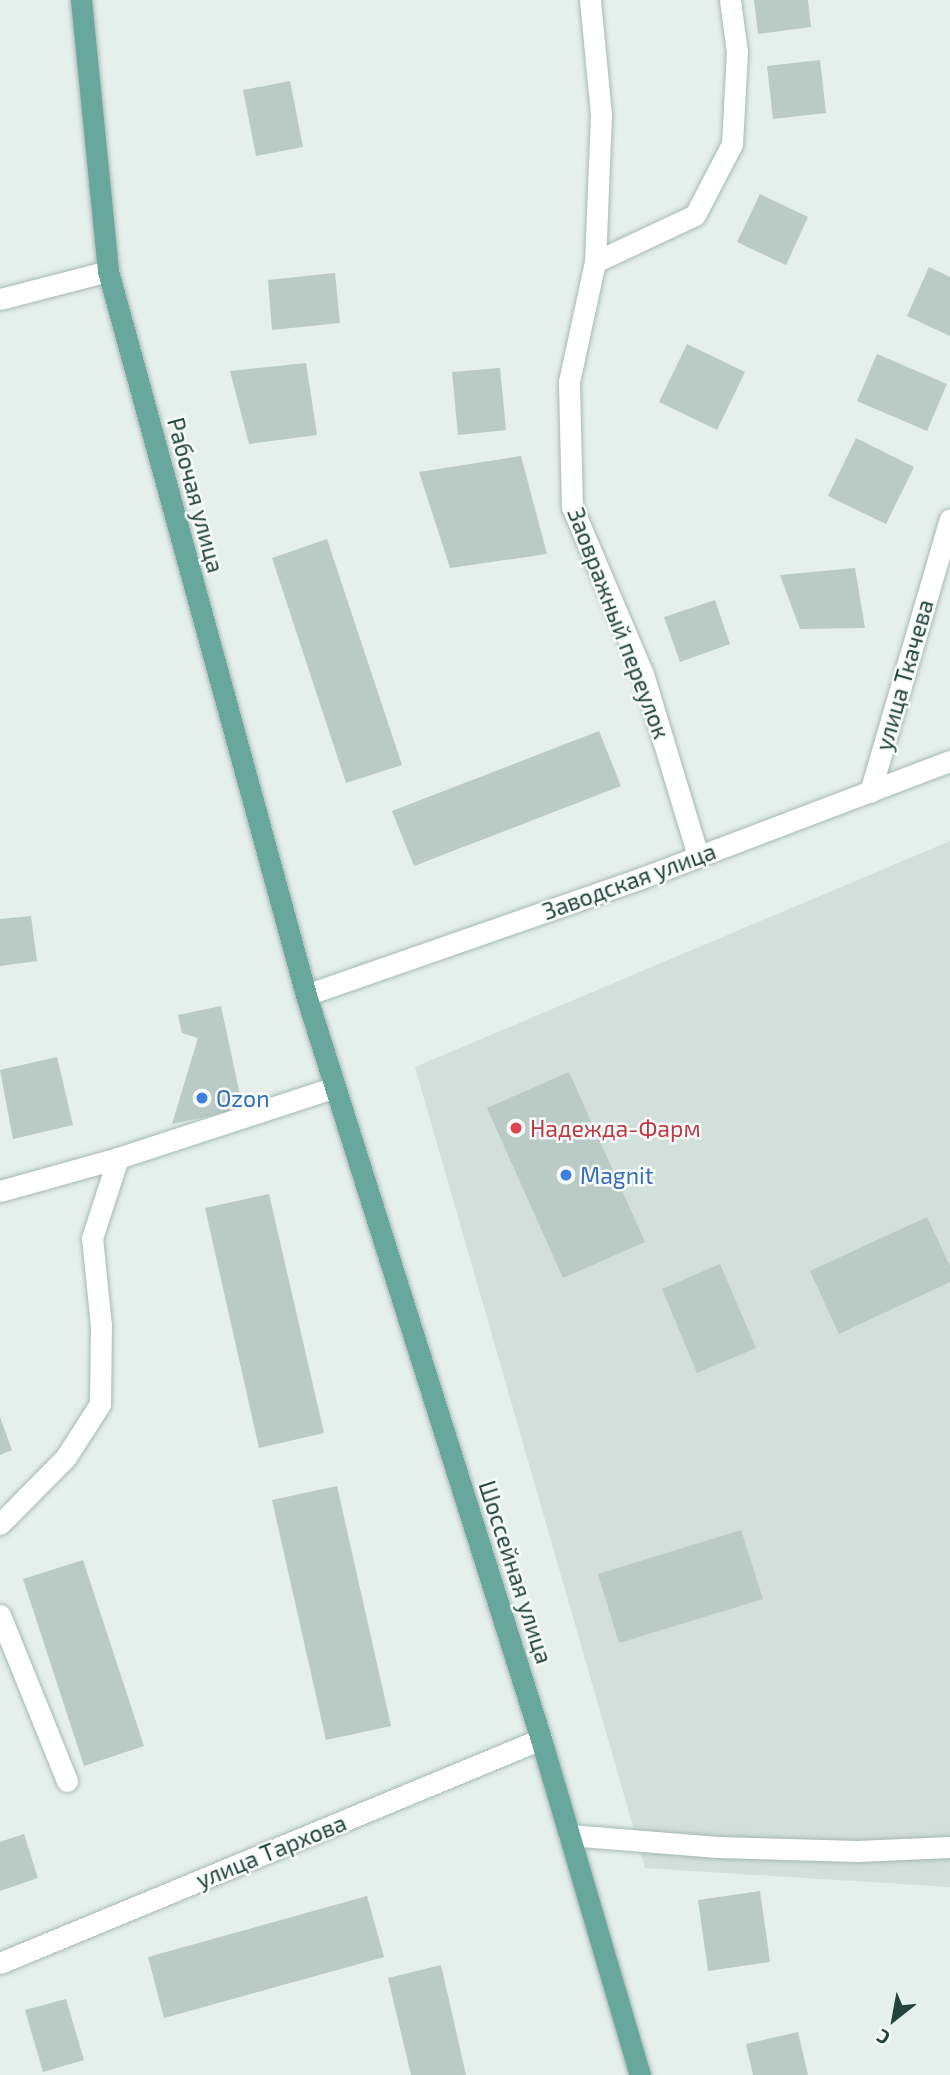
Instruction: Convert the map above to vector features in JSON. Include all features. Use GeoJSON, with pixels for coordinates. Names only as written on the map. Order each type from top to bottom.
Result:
{"type":"FeatureCollection","features":[{"type":"Feature","properties":{"kind":"main road","name":"Рабочая улица"},"geometry":{"type":"LineString","coordinates":[[81,0],[108,271],[306,996]]}},
{"type":"Feature","properties":{"kind":"main road","name":"Шоссейная улица"},"geometry":{"type":"LineString","coordinates":[[306,996],[541,1739],[640,2075]]}},
{"type":"Feature","properties":{"kind":"street","name":"Заовражный переулок"},"geometry":{"type":"LineString","coordinates":[[590,0],[601,114],[595,262],[569,382],[572,507],[643,674],[698,856]]}},
{"type":"Feature","properties":{"kind":"street"},"geometry":{"type":"LineString","coordinates":[[595,262],[695,215],[732,144],[737,52],[730,0]]}},
{"type":"Feature","properties":{"kind":"street"},"geometry":{"type":"LineString","coordinates":[[0,299],[108,271]]}},
{"type":"Feature","properties":{"kind":"street","name":"улица Ткачева"},"geometry":{"type":"LineString","coordinates":[[870,792],[950,519]]}},
{"type":"Feature","properties":{"kind":"street","name":"Заводская улица"},"geometry":{"type":"LineString","coordinates":[[306,996],[698,856],[950,761]]}},
{"type":"Feature","properties":{"kind":"street"},"geometry":{"type":"LineString","coordinates":[[0,1191],[118,1158],[335,1087]]}},
{"type":"Feature","properties":{"kind":"street"},"geometry":{"type":"LineString","coordinates":[[0,1524],[66,1457],[100,1405],[101,1326],[92,1238],[118,1158]]}},
{"type":"Feature","properties":{"kind":"street"},"geometry":{"type":"LineString","coordinates":[[0,1615],[67,1781]]}},
{"type":"Feature","properties":{"kind":"street","name":"улица Тархова"},"geometry":{"type":"LineString","coordinates":[[0,1963],[541,1739]]}},
{"type":"Feature","properties":{"kind":"street"},"geometry":{"type":"LineString","coordinates":[[569,1835],[718,1847],[857,1851],[950,1847]]}},
{"type":"Feature","properties":{"kind":"shaded area"},"geometry":{"type":"Polygon","coordinates":[[[950,841],[950,1887],[645,1868],[415,1067],[950,841]]]}},
{"type":"Feature","properties":{"kind":"building"},"geometry":{"type":"Polygon","coordinates":[[[754,0],[808,0],[811,27],[758,34],[754,0]]]}},
{"type":"Feature","properties":{"kind":"building"},"geometry":{"type":"Polygon","coordinates":[[[820,60],[826,113],[773,119],[767,66],[820,60]]]}},
{"type":"Feature","properties":{"kind":"building"},"geometry":{"type":"Polygon","coordinates":[[[290,81],[303,147],[256,156],[243,90],[290,81]]]}},
{"type":"Feature","properties":{"kind":"building"},"geometry":{"type":"Polygon","coordinates":[[[760,194],[808,217],[786,265],[737,242],[760,194]]]}},
{"type":"Feature","properties":{"kind":"building"},"geometry":{"type":"Polygon","coordinates":[[[929,267],[950,277],[950,336],[907,316],[929,267]]]}},
{"type":"Feature","properties":{"kind":"building"},"geometry":{"type":"Polygon","coordinates":[[[335,273],[340,323],[272,330],[268,280],[335,273]]]}},
{"type":"Feature","properties":{"kind":"building"},"geometry":{"type":"Polygon","coordinates":[[[687,344],[745,372],[717,430],[659,402],[687,344]]]}},
{"type":"Feature","properties":{"kind":"building"},"geometry":{"type":"Polygon","coordinates":[[[877,354],[947,384],[927,431],[857,401],[877,354]]]}},
{"type":"Feature","properties":{"kind":"building"},"geometry":{"type":"Polygon","coordinates":[[[306,363],[317,435],[249,444],[230,371],[306,363]]]}},
{"type":"Feature","properties":{"kind":"building"},"geometry":{"type":"Polygon","coordinates":[[[500,368],[506,430],[458,435],[452,372],[500,368]]]}},
{"type":"Feature","properties":{"kind":"building"},"geometry":{"type":"Polygon","coordinates":[[[856,438],[914,467],[886,524],[828,496],[856,438]]]}},
{"type":"Feature","properties":{"kind":"building"},"geometry":{"type":"Polygon","coordinates":[[[521,456],[547,554],[450,568],[419,472],[521,456]]]}},
{"type":"Feature","properties":{"kind":"building"},"geometry":{"type":"Polygon","coordinates":[[[327,539],[402,765],[346,783],[272,558],[327,539]]]}},
{"type":"Feature","properties":{"kind":"building"},"geometry":{"type":"Polygon","coordinates":[[[855,568],[865,628],[800,629],[780,575],[855,568]]]}},
{"type":"Feature","properties":{"kind":"building"},"geometry":{"type":"Polygon","coordinates":[[[715,600],[730,644],[680,662],[664,617],[715,600]]]}},
{"type":"Feature","properties":{"kind":"building"},"geometry":{"type":"Polygon","coordinates":[[[599,731],[621,786],[414,866],[392,811],[599,731]]]}},
{"type":"Feature","properties":{"kind":"building"},"geometry":{"type":"Polygon","coordinates":[[[31,916],[37,961],[0,966],[0,919],[31,916]]]}},
{"type":"Feature","properties":{"kind":"building"},"geometry":{"type":"Polygon","coordinates":[[[221,1006],[243,1109],[172,1124],[198,1038],[182,1033],[178,1015],[221,1006]]]}},
{"type":"Feature","properties":{"kind":"building"},"geometry":{"type":"Polygon","coordinates":[[[57,1057],[73,1125],[13,1139],[0,1070],[57,1057]]]}},
{"type":"Feature","properties":{"kind":"building","name":"Magnit"},"geometry":{"type":"Polygon","coordinates":[[[569,1072],[645,1242],[563,1278],[487,1108],[569,1072]]]}},
{"type":"Feature","properties":{"kind":"building"},"geometry":{"type":"Polygon","coordinates":[[[269,1194],[324,1433],[259,1448],[205,1208],[269,1194]]]}},
{"type":"Feature","properties":{"kind":"building"},"geometry":{"type":"Polygon","coordinates":[[[927,1217],[950,1266],[950,1282],[839,1334],[810,1271],[927,1217]]]}},
{"type":"Feature","properties":{"kind":"building"},"geometry":{"type":"Polygon","coordinates":[[[720,1264],[756,1348],[697,1373],[662,1289],[720,1264]]]}},
{"type":"Feature","properties":{"kind":"building"},"geometry":{"type":"Polygon","coordinates":[[[0,1417],[12,1450],[0,1455],[0,1417]]]}},
{"type":"Feature","properties":{"kind":"building"},"geometry":{"type":"Polygon","coordinates":[[[337,1486],[391,1726],[326,1740],[272,1500],[337,1486]]]}},
{"type":"Feature","properties":{"kind":"building"},"geometry":{"type":"Polygon","coordinates":[[[741,1530],[763,1599],[619,1643],[598,1574],[741,1530]]]}},
{"type":"Feature","properties":{"kind":"building"},"geometry":{"type":"Polygon","coordinates":[[[83,1560],[144,1746],[84,1766],[23,1579],[83,1560]]]}},
{"type":"Feature","properties":{"kind":"building"},"geometry":{"type":"Polygon","coordinates":[[[24,1834],[38,1878],[0,1891],[0,1842],[24,1834]]]}},
{"type":"Feature","properties":{"kind":"building"},"geometry":{"type":"Polygon","coordinates":[[[760,1891],[770,1962],[708,1971],[698,1900],[760,1891]]]}},
{"type":"Feature","properties":{"kind":"building"},"geometry":{"type":"Polygon","coordinates":[[[367,1896],[384,1957],[164,2018],[148,1957],[367,1896]]]}},
{"type":"Feature","properties":{"kind":"building"},"geometry":{"type":"Polygon","coordinates":[[[441,1965],[466,2075],[411,2075],[388,1978],[441,1965]]]}},
{"type":"Feature","properties":{"kind":"building"},"geometry":{"type":"Polygon","coordinates":[[[66,1999],[84,2060],[43,2072],[25,2010],[66,1999]]]}},
{"type":"Feature","properties":{"kind":"building"},"geometry":{"type":"Polygon","coordinates":[[[798,2032],[808,2075],[753,2075],[746,2044],[798,2032]]]}},
{"type":"Feature","properties":{"kind":"place","name":"Ozon"},"geometry":{"type":"Point","coordinates":[202,1098]}},
{"type":"Feature","properties":{"kind":"place","name":"Надежда-Фарм"},"geometry":{"type":"Point","coordinates":[516,1128]}},
{"type":"Feature","properties":{"kind":"place","name":"Magnit"},"geometry":{"type":"Point","coordinates":[566,1175]}}]}
